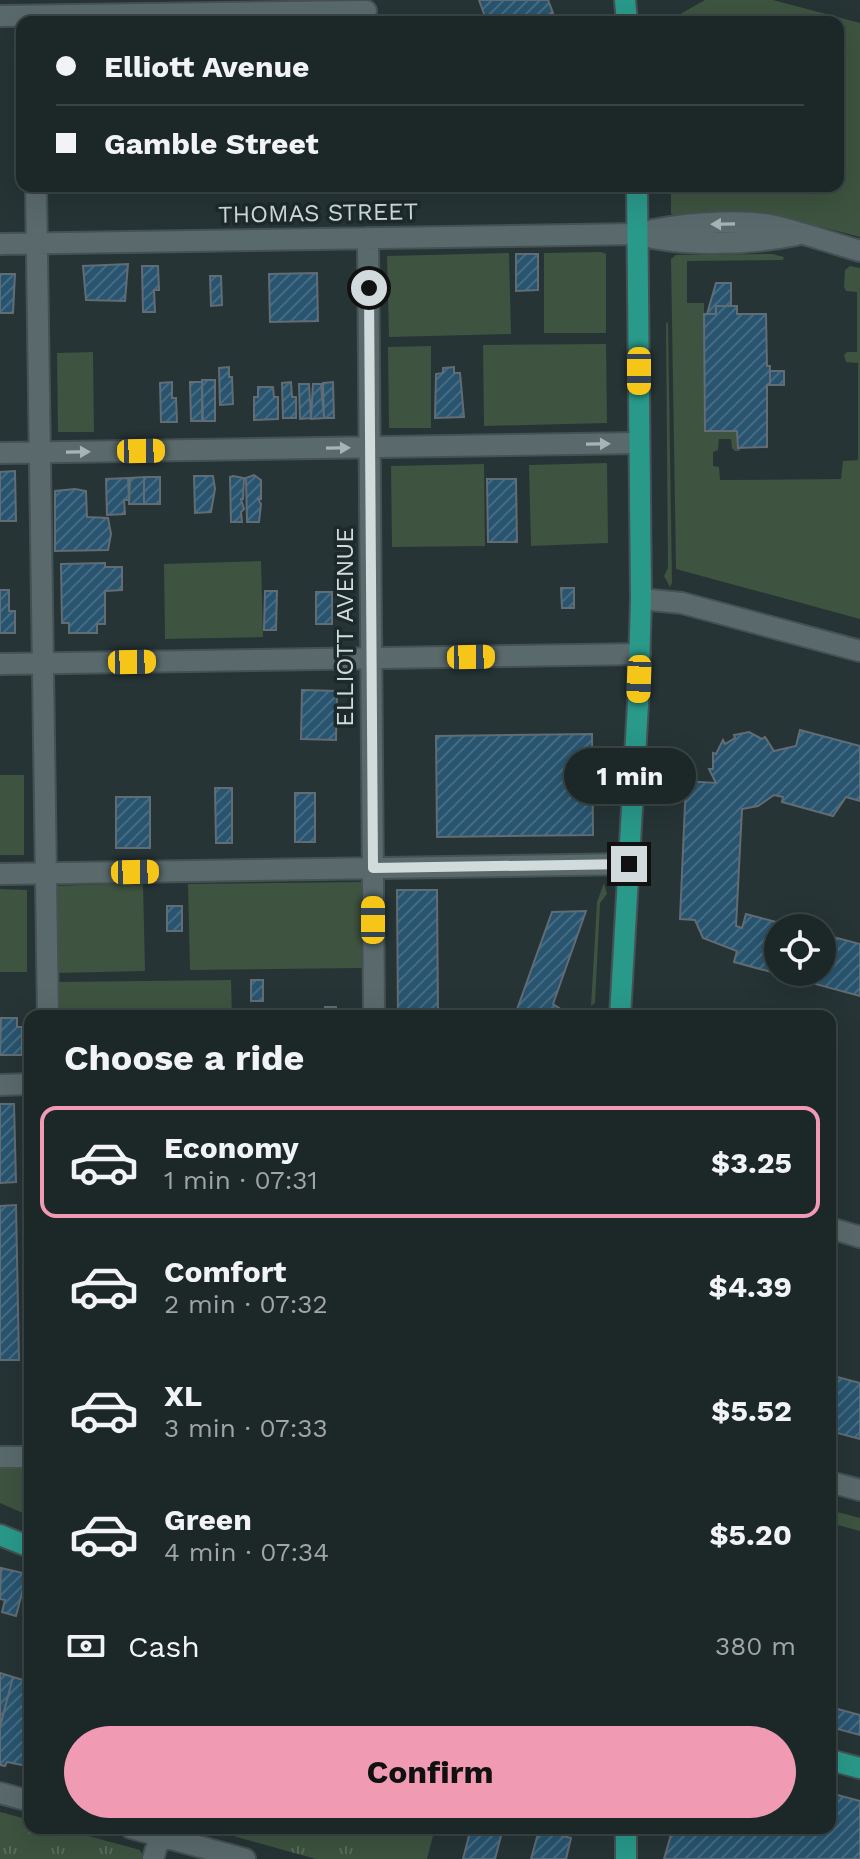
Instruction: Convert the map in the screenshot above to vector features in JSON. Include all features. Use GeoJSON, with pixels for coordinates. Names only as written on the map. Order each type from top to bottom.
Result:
{"type":"FeatureCollection","features":[{"type":"Feature","properties":{"kind":"main road"},"geometry":{"type":"LineString","coordinates":[[620,1010],[640,654],[637,192]]}},
{"type":"Feature","properties":{"kind":"main road"},"geometry":{"type":"LineString","coordinates":[[0,1535],[24,1545]]}},
{"type":"Feature","properties":{"kind":"main road"},"geometry":{"type":"LineString","coordinates":[[836,1762],[860,1768]]}},
{"type":"Feature","properties":{"kind":"main road"},"geometry":{"type":"LineString","coordinates":[[626,1834],[626,1859]]}},
{"type":"Feature","properties":{"kind":"street"},"geometry":{"type":"LineString","coordinates":[[0,16],[34,12],[366,11]]}},
{"type":"Feature","properties":{"kind":"street"},"geometry":{"type":"LineString","coordinates":[[36,192],[48,1010]]}},
{"type":"Feature","properties":{"kind":"street","name":"THOMAS STREET"},"geometry":{"type":"LineString","coordinates":[[0,244],[637,234],[668,242],[765,240],[800,234],[860,251]]}},
{"type":"Feature","properties":{"kind":"street","name":"ELLIOTT AVENUE"},"geometry":{"type":"LineString","coordinates":[[368,238],[374,1010]]}},
{"type":"Feature","properties":{"kind":"street"},"geometry":{"type":"LineString","coordinates":[[0,453],[639,443]]}},
{"type":"Feature","properties":{"kind":"street"},"geometry":{"type":"LineString","coordinates":[[641,599],[682,603],[860,651]]}},
{"type":"Feature","properties":{"kind":"street"},"geometry":{"type":"LineString","coordinates":[[0,664],[640,654]]}},
{"type":"Feature","properties":{"kind":"street"},"geometry":{"type":"LineString","coordinates":[[0,874],[629,864]]}},
{"type":"Feature","properties":{"kind":"street"},"geometry":{"type":"LineString","coordinates":[[0,1085],[24,1084]]}},
{"type":"Feature","properties":{"kind":"street"},"geometry":{"type":"LineString","coordinates":[[836,1230],[860,1237]]}},
{"type":"Feature","properties":{"kind":"street"},"geometry":{"type":"LineString","coordinates":[[0,1457],[24,1457]]}},
{"type":"Feature","properties":{"kind":"street"},"geometry":{"type":"LineString","coordinates":[[836,1484],[860,1490]]}},
{"type":"Feature","properties":{"kind":"street"},"geometry":{"type":"LineString","coordinates":[[0,1793],[24,1799]]}},
{"type":"Feature","properties":{"kind":"street"},"geometry":{"type":"LineString","coordinates":[[153,1859],[160,1834]]}},
{"type":"Feature","properties":{"kind":"street"},"geometry":{"type":"LineString","coordinates":[[167,1834],[245,1859]]}},
{"type":"Feature","properties":{"kind":"green space"},"geometry":{"type":"Polygon","coordinates":[[[705,0],[773,0],[834,16],[677,16],[705,0]]]}},
{"type":"Feature","properties":{"kind":"green space"},"geometry":{"type":"Polygon","coordinates":[[[844,19],[860,23],[860,237],[780,216],[671,214],[671,192],[844,192],[844,19]]]}},
{"type":"Feature","properties":{"kind":"green space"},"geometry":{"type":"Polygon","coordinates":[[[509,253],[511,334],[389,337],[387,256],[509,253]]]}},
{"type":"Feature","properties":{"kind":"green space"},"geometry":{"type":"Polygon","coordinates":[[[544,253],[606,254],[606,333],[544,333],[544,253]]]}},
{"type":"Feature","properties":{"kind":"green space"},"geometry":{"type":"Polygon","coordinates":[[[772,254],[784,257],[783,260],[687,261],[687,303],[704,303],[705,431],[737,431],[740,448],[740,451],[735,451],[732,448],[731,439],[719,439],[718,450],[713,452],[713,466],[719,467],[720,480],[841,479],[843,461],[858,460],[858,363],[846,362],[844,355],[857,352],[857,292],[846,291],[844,287],[845,270],[850,266],[860,268],[860,619],[676,569],[671,259],[676,255],[772,254]]]}},
{"type":"Feature","properties":{"kind":"green space"},"geometry":{"type":"Polygon","coordinates":[[[668,322],[670,587],[664,576],[668,568],[668,322]]]}},
{"type":"Feature","properties":{"kind":"green space"},"geometry":{"type":"Polygon","coordinates":[[[606,344],[607,423],[484,426],[483,345],[606,344]]]}},
{"type":"Feature","properties":{"kind":"green space"},"geometry":{"type":"Polygon","coordinates":[[[431,346],[431,428],[389,428],[388,347],[431,346]]]}},
{"type":"Feature","properties":{"kind":"green space"},"geometry":{"type":"Polygon","coordinates":[[[93,352],[94,432],[58,432],[57,353],[93,352]]]}},
{"type":"Feature","properties":{"kind":"green space"},"geometry":{"type":"Polygon","coordinates":[[[607,463],[608,543],[531,546],[529,465],[607,463]]]}},
{"type":"Feature","properties":{"kind":"green space"},"geometry":{"type":"Polygon","coordinates":[[[484,464],[485,546],[392,547],[391,466],[484,464]]]}},
{"type":"Feature","properties":{"kind":"green space"},"geometry":{"type":"Polygon","coordinates":[[[261,561],[263,637],[165,639],[164,564],[261,561]]]}},
{"type":"Feature","properties":{"kind":"green space"},"geometry":{"type":"Polygon","coordinates":[[[0,775],[24,775],[24,855],[0,855],[0,775]]]}},
{"type":"Feature","properties":{"kind":"green space"},"geometry":{"type":"Polygon","coordinates":[[[361,882],[362,968],[190,970],[188,884],[361,882]]]}},
{"type":"Feature","properties":{"kind":"green space"},"geometry":{"type":"Polygon","coordinates":[[[143,883],[145,971],[55,973],[54,886],[143,883]]]}},
{"type":"Feature","properties":{"kind":"green space"},"geometry":{"type":"Polygon","coordinates":[[[604,883],[607,894],[600,903],[595,1003],[591,1006],[597,902],[604,883]]]}},
{"type":"Feature","properties":{"kind":"green space"},"geometry":{"type":"Polygon","coordinates":[[[0,889],[27,890],[27,972],[0,972],[0,889]]]}},
{"type":"Feature","properties":{"kind":"green space"},"geometry":{"type":"Polygon","coordinates":[[[231,980],[232,1010],[55,1010],[55,982],[231,980]]]}},
{"type":"Feature","properties":{"kind":"green space"},"geometry":{"type":"Polygon","coordinates":[[[0,1469],[24,1469],[24,1513],[0,1503],[0,1469]]]}},
{"type":"Feature","properties":{"kind":"green space"},"geometry":{"type":"Polygon","coordinates":[[[836,1512],[860,1518],[860,1531],[836,1525],[836,1512]]]}},
{"type":"Feature","properties":{"kind":"green space"},"geometry":{"type":"Polygon","coordinates":[[[0,1812],[24,1818],[24,1834],[81,1834],[140,1850],[144,1859],[0,1859],[0,1812]]]}},
{"type":"Feature","properties":{"kind":"green space"},"geometry":{"type":"Polygon","coordinates":[[[226,1834],[366,1834],[359,1859],[316,1859],[226,1834]]]}},
{"type":"Feature","properties":{"kind":"green space"},"geometry":{"type":"Polygon","coordinates":[[[243,1834],[433,1834],[427,1859],[331,1859],[243,1834]]]}},
{"type":"Feature","properties":{"kind":"building"},"geometry":{"type":"Polygon","coordinates":[[[479,0],[548,0],[553,13],[545,16],[485,16],[479,0]]]}},
{"type":"Feature","properties":{"kind":"building"},"geometry":{"type":"Polygon","coordinates":[[[516,254],[538,254],[538,290],[516,291],[516,254]]]}},
{"type":"Feature","properties":{"kind":"building"},"geometry":{"type":"Polygon","coordinates":[[[128,264],[125,301],[86,300],[83,266],[128,264]]]}},
{"type":"Feature","properties":{"kind":"building"},"geometry":{"type":"Polygon","coordinates":[[[142,266],[158,266],[159,290],[154,290],[155,312],[143,312],[142,266]]]}},
{"type":"Feature","properties":{"kind":"building"},"geometry":{"type":"Polygon","coordinates":[[[317,273],[318,321],[270,322],[269,274],[317,273]]]}},
{"type":"Feature","properties":{"kind":"building"},"geometry":{"type":"Polygon","coordinates":[[[0,274],[15,274],[13,313],[0,313],[0,274]]]}},
{"type":"Feature","properties":{"kind":"building"},"geometry":{"type":"Polygon","coordinates":[[[210,276],[221,276],[222,305],[211,306],[210,276]]]}},
{"type":"Feature","properties":{"kind":"building"},"geometry":{"type":"Polygon","coordinates":[[[716,283],[731,283],[731,306],[716,306],[716,314],[707,314],[716,283]]]}},
{"type":"Feature","properties":{"kind":"building"},"geometry":{"type":"Polygon","coordinates":[[[716,306],[737,306],[737,314],[766,314],[767,366],[770,366],[767,447],[738,448],[737,431],[705,431],[704,314],[716,314],[716,306]]]}},
{"type":"Feature","properties":{"kind":"building"},"geometry":{"type":"Polygon","coordinates":[[[229,367],[233,404],[220,405],[219,368],[229,367]]]}},
{"type":"Feature","properties":{"kind":"building"},"geometry":{"type":"Polygon","coordinates":[[[454,367],[454,373],[460,373],[464,417],[435,418],[436,374],[443,373],[443,368],[454,367]]]}},
{"type":"Feature","properties":{"kind":"building"},"geometry":{"type":"Polygon","coordinates":[[[770,371],[784,371],[784,385],[770,385],[770,371]]]}},
{"type":"Feature","properties":{"kind":"building"},"geometry":{"type":"Polygon","coordinates":[[[202,380],[215,380],[215,421],[203,421],[202,380]]]}},
{"type":"Feature","properties":{"kind":"building"},"geometry":{"type":"Polygon","coordinates":[[[172,382],[177,422],[161,422],[160,383],[172,382]]]}},
{"type":"Feature","properties":{"kind":"building"},"geometry":{"type":"Polygon","coordinates":[[[190,382],[202,382],[202,421],[191,421],[190,382]]]}},
{"type":"Feature","properties":{"kind":"building"},"geometry":{"type":"Polygon","coordinates":[[[291,382],[292,397],[296,397],[296,418],[283,418],[282,383],[291,382]]]}},
{"type":"Feature","properties":{"kind":"building"},"geometry":{"type":"Polygon","coordinates":[[[333,382],[334,418],[324,418],[323,383],[333,382]]]}},
{"type":"Feature","properties":{"kind":"building"},"geometry":{"type":"Polygon","coordinates":[[[299,384],[309,384],[311,418],[300,419],[299,384]]]}},
{"type":"Feature","properties":{"kind":"building"},"geometry":{"type":"Polygon","coordinates":[[[313,384],[321,384],[324,418],[311,419],[313,384]]]}},
{"type":"Feature","properties":{"kind":"building"},"geometry":{"type":"Polygon","coordinates":[[[258,387],[273,387],[274,397],[278,397],[278,419],[254,420],[254,397],[258,397],[258,387]]]}},
{"type":"Feature","properties":{"kind":"building"},"geometry":{"type":"Polygon","coordinates":[[[15,471],[16,521],[0,521],[0,472],[15,471]]]}},
{"type":"Feature","properties":{"kind":"building"},"geometry":{"type":"Polygon","coordinates":[[[254,475],[261,480],[259,522],[247,522],[246,478],[254,475]]]}},
{"type":"Feature","properties":{"kind":"building"},"geometry":{"type":"Polygon","coordinates":[[[194,476],[213,476],[215,489],[211,512],[195,513],[194,476]]]}},
{"type":"Feature","properties":{"kind":"building"},"geometry":{"type":"Polygon","coordinates":[[[144,477],[144,504],[129,504],[130,478],[144,477]]]}},
{"type":"Feature","properties":{"kind":"building"},"geometry":{"type":"Polygon","coordinates":[[[144,477],[160,477],[160,504],[144,504],[144,477]]]}},
{"type":"Feature","properties":{"kind":"building"},"geometry":{"type":"Polygon","coordinates":[[[230,477],[244,478],[242,522],[231,522],[230,477]]]}},
{"type":"Feature","properties":{"kind":"building"},"geometry":{"type":"Polygon","coordinates":[[[128,478],[129,500],[124,500],[125,514],[107,515],[106,479],[128,478]]]}},
{"type":"Feature","properties":{"kind":"building"},"geometry":{"type":"Polygon","coordinates":[[[487,479],[516,479],[517,542],[488,542],[487,479]]]}},
{"type":"Feature","properties":{"kind":"building"},"geometry":{"type":"Polygon","coordinates":[[[55,491],[86,491],[87,517],[108,518],[111,534],[108,550],[55,551],[55,491]]]}},
{"type":"Feature","properties":{"kind":"building"},"geometry":{"type":"Polygon","coordinates":[[[105,563],[105,567],[122,567],[122,590],[105,591],[105,624],[97,624],[97,633],[69,633],[69,623],[62,623],[61,564],[105,563]]]}},
{"type":"Feature","properties":{"kind":"building"},"geometry":{"type":"Polygon","coordinates":[[[561,588],[574,588],[574,608],[562,608],[561,588]]]}},
{"type":"Feature","properties":{"kind":"building"},"geometry":{"type":"Polygon","coordinates":[[[0,590],[9,590],[9,611],[15,611],[15,633],[0,633],[0,590]]]}},
{"type":"Feature","properties":{"kind":"building"},"geometry":{"type":"Polygon","coordinates":[[[265,591],[277,591],[276,630],[264,630],[265,591]]]}},
{"type":"Feature","properties":{"kind":"building"},"geometry":{"type":"Polygon","coordinates":[[[316,592],[332,592],[332,624],[316,624],[316,592]]]}},
{"type":"Feature","properties":{"kind":"building"},"geometry":{"type":"Polygon","coordinates":[[[302,690],[337,691],[336,740],[301,739],[302,690]]]}},
{"type":"Feature","properties":{"kind":"building"},"geometry":{"type":"Polygon","coordinates":[[[800,730],[860,746],[860,801],[846,797],[833,816],[782,802],[783,797],[774,795],[758,806],[742,809],[736,926],[742,928],[746,914],[764,919],[764,970],[734,962],[737,951],[703,938],[695,920],[680,919],[686,781],[716,783],[709,769],[713,769],[713,753],[716,754],[723,740],[725,744],[735,738],[734,735],[749,732],[762,739],[765,737],[774,751],[796,746],[800,730]]]}},
{"type":"Feature","properties":{"kind":"building"},"geometry":{"type":"Polygon","coordinates":[[[592,734],[593,835],[437,837],[436,736],[592,734]]]}},
{"type":"Feature","properties":{"kind":"building"},"geometry":{"type":"Polygon","coordinates":[[[215,788],[232,788],[232,843],[216,843],[215,788]]]}},
{"type":"Feature","properties":{"kind":"building"},"geometry":{"type":"Polygon","coordinates":[[[295,793],[315,793],[315,842],[295,842],[295,793]]]}},
{"type":"Feature","properties":{"kind":"building"},"geometry":{"type":"Polygon","coordinates":[[[116,797],[150,797],[150,848],[116,848],[116,797]]]}},
{"type":"Feature","properties":{"kind":"building"},"geometry":{"type":"Polygon","coordinates":[[[397,890],[437,890],[438,1010],[398,1010],[397,890]]]}},
{"type":"Feature","properties":{"kind":"building"},"geometry":{"type":"Polygon","coordinates":[[[167,906],[182,906],[182,931],[167,931],[167,906]]]}},
{"type":"Feature","properties":{"kind":"building"},"geometry":{"type":"Polygon","coordinates":[[[586,911],[553,1004],[562,1010],[517,1010],[552,912],[586,911]]]}},
{"type":"Feature","properties":{"kind":"building"},"geometry":{"type":"Polygon","coordinates":[[[836,938],[860,944],[860,996],[823,986],[836,986],[836,938]]]}},
{"type":"Feature","properties":{"kind":"building"},"geometry":{"type":"Polygon","coordinates":[[[251,980],[263,980],[263,1001],[251,1001],[251,980]]]}},
{"type":"Feature","properties":{"kind":"building"},"geometry":{"type":"Polygon","coordinates":[[[1,1018],[17,1018],[17,1027],[22,1027],[22,1055],[0,1055],[1,1018]]]}},
{"type":"Feature","properties":{"kind":"building"},"geometry":{"type":"Polygon","coordinates":[[[0,1104],[14,1104],[16,1182],[0,1183],[0,1104]]]}},
{"type":"Feature","properties":{"kind":"building"},"geometry":{"type":"Polygon","coordinates":[[[16,1205],[19,1360],[0,1360],[0,1206],[16,1205]]]}},
{"type":"Feature","properties":{"kind":"building"},"geometry":{"type":"Polygon","coordinates":[[[836,1377],[860,1383],[860,1439],[836,1433],[836,1377]]]}},
{"type":"Feature","properties":{"kind":"building"},"geometry":{"type":"Polygon","coordinates":[[[1,1568],[24,1573],[16,1616],[2,1612],[5,1600],[0,1599],[1,1568]]]}},
{"type":"Feature","properties":{"kind":"building"},"geometry":{"type":"Polygon","coordinates":[[[0,1673],[13,1677],[0,1727],[0,1673]]]}},
{"type":"Feature","properties":{"kind":"building"},"geometry":{"type":"Polygon","coordinates":[[[13,1677],[24,1680],[24,1765],[7,1762],[5,1766],[0,1765],[0,1727],[13,1677]]]}},
{"type":"Feature","properties":{"kind":"building"},"geometry":{"type":"Polygon","coordinates":[[[836,1709],[860,1715],[860,1735],[836,1729],[836,1709]]]}},
{"type":"Feature","properties":{"kind":"building"},"geometry":{"type":"Polygon","coordinates":[[[836,1795],[860,1801],[860,1859],[664,1859],[671,1834],[836,1834],[836,1795]]]}},
{"type":"Feature","properties":{"kind":"building"},"geometry":{"type":"Polygon","coordinates":[[[469,1834],[501,1834],[495,1859],[463,1859],[469,1834]]]}},
{"type":"Feature","properties":{"kind":"building"},"geometry":{"type":"Polygon","coordinates":[[[538,1834],[571,1838],[566,1859],[531,1859],[538,1834]]]}},
{"type":"Feature","properties":{"kind":"route"},"geometry":{"type":"LineString","coordinates":[[369,288],[373,868],[629,864]]}}]}
